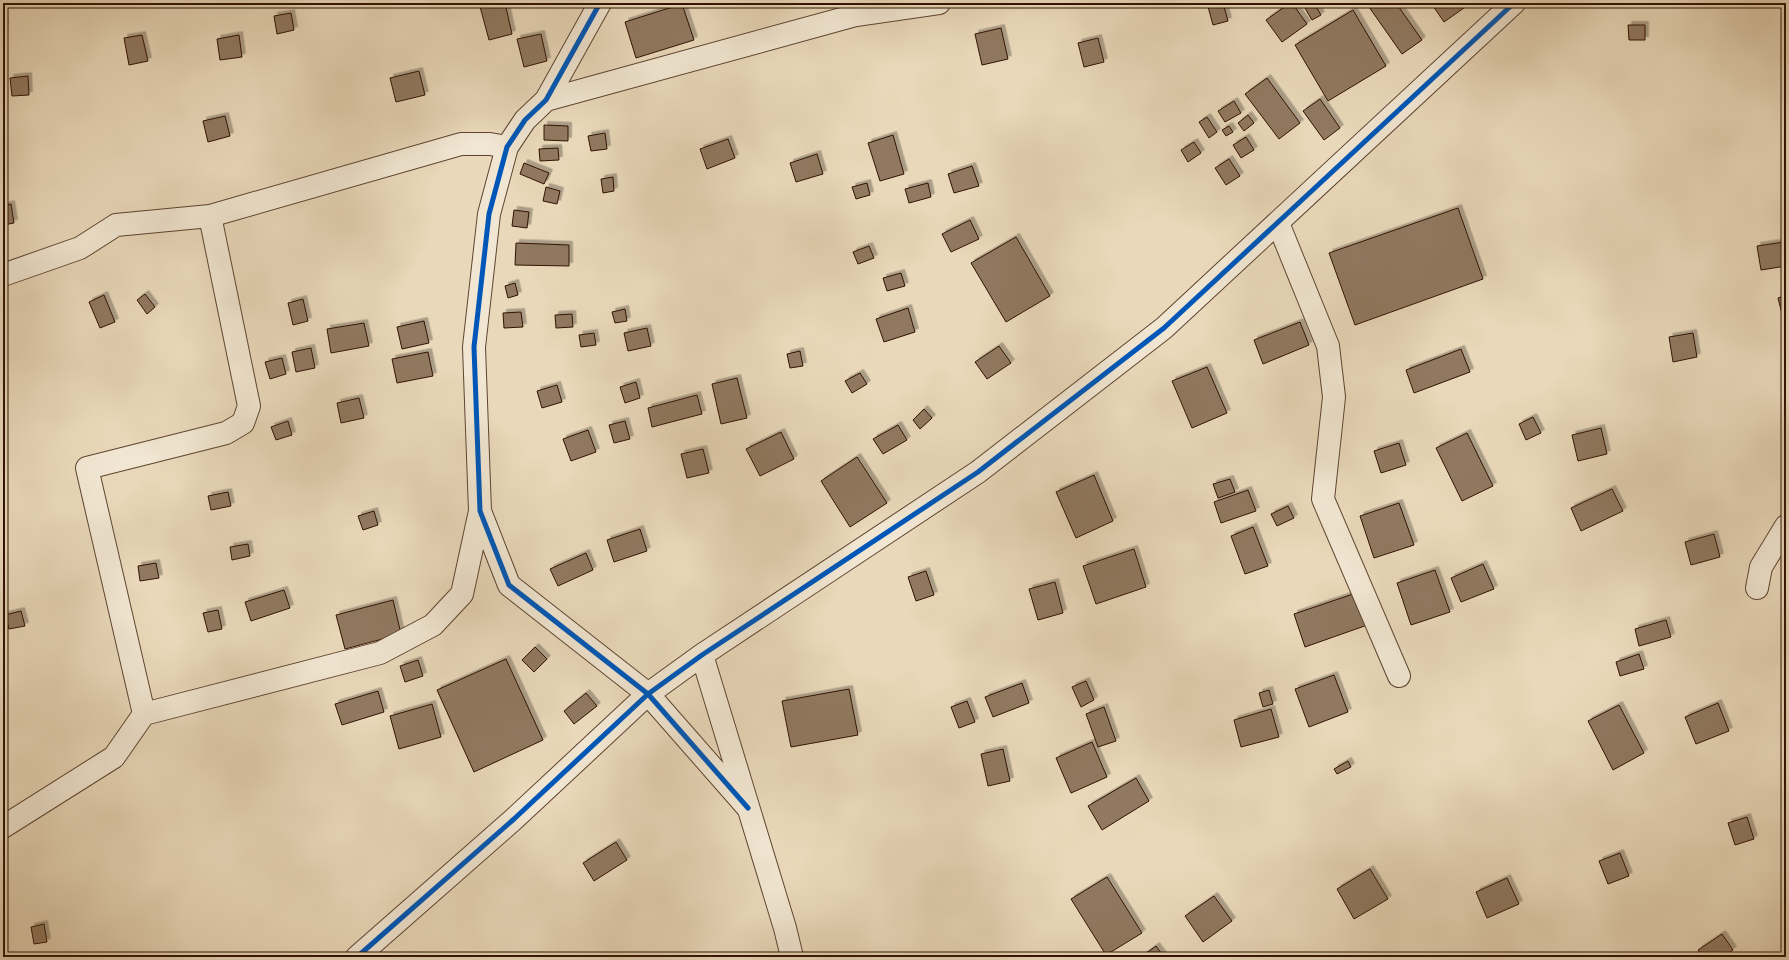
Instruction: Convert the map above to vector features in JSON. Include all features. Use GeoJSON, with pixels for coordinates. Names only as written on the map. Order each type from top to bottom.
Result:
{"type":"FeatureCollection","features":[{"type":"Feature","properties":{"kind":"street"},"geometry":{"type":"LineString","coordinates":[[3,827],[114,757],[144,714],[380,653],[433,625],[462,594],[480,511],[474,347],[489,214],[507,147],[524,120],[546,100],[600,3]]}},
{"type":"Feature","properties":{"kind":"street"},"geometry":{"type":"LineString","coordinates":[[546,100],[856,15],[938,3]]}},
{"type":"Feature","properties":{"kind":"street"},"geometry":{"type":"LineString","coordinates":[[357,957],[514,819],[648,694],[702,655],[978,472],[1164,328],[1514,3]]}},
{"type":"Feature","properties":{"kind":"street"},"geometry":{"type":"LineString","coordinates":[[3,275],[80,248],[116,225],[210,216],[461,144],[507,147]]}},
{"type":"Feature","properties":{"kind":"street"},"geometry":{"type":"LineString","coordinates":[[144,714],[87,468],[226,433],[243,423],[249,406],[210,216]]}},
{"type":"Feature","properties":{"kind":"street"},"geometry":{"type":"LineString","coordinates":[[1278,223],[1328,346],[1334,397],[1323,499],[1399,676]]}},
{"type":"Feature","properties":{"kind":"street"},"geometry":{"type":"LineString","coordinates":[[480,511],[509,585],[648,694],[748,808]]}},
{"type":"Feature","properties":{"kind":"street"},"geometry":{"type":"LineString","coordinates":[[1757,588],[1761,567],[1786,526]]}},
{"type":"Feature","properties":{"kind":"street"},"geometry":{"type":"LineString","coordinates":[[702,655],[785,928],[792,957]]}},
{"type":"Feature","properties":{"kind":"building"},"geometry":{"type":"Polygon","coordinates":[[[479,3],[505,3],[512,34],[489,40],[479,3]]]}},
{"type":"Feature","properties":{"kind":"building"},"geometry":{"type":"Polygon","coordinates":[[[1207,3],[1223,3],[1228,21],[1213,25],[1207,3]]]}},
{"type":"Feature","properties":{"kind":"building"},"geometry":{"type":"Polygon","coordinates":[[[1292,3],[1307,24],[1282,42],[1266,20],[1292,3]]]}},
{"type":"Feature","properties":{"kind":"building"},"geometry":{"type":"Polygon","coordinates":[[[1302,3],[1314,3],[1321,15],[1312,20],[1302,3]]]}},
{"type":"Feature","properties":{"kind":"building"},"geometry":{"type":"Polygon","coordinates":[[[1374,3],[1396,3],[1422,40],[1402,54],[1369,7],[1374,3]]]}},
{"type":"Feature","properties":{"kind":"building"},"geometry":{"type":"Polygon","coordinates":[[[1431,3],[1471,3],[1444,22],[1431,3]]]}},
{"type":"Feature","properties":{"kind":"building"},"geometry":{"type":"Polygon","coordinates":[[[682,4],[694,40],[636,58],[625,22],[682,4]]]}},
{"type":"Feature","properties":{"kind":"building"},"geometry":{"type":"Polygon","coordinates":[[[1353,10],[1386,66],[1328,101],[1295,45],[1353,10]]]}},
{"type":"Feature","properties":{"kind":"building"},"geometry":{"type":"Polygon","coordinates":[[[3,13],[5,28],[3,28],[3,13]]]}},
{"type":"Feature","properties":{"kind":"building"},"geometry":{"type":"Polygon","coordinates":[[[291,13],[294,30],[277,34],[274,16],[291,13]]]}},
{"type":"Feature","properties":{"kind":"building"},"geometry":{"type":"Polygon","coordinates":[[[1628,25],[1645,25],[1645,40],[1629,40],[1628,25]]]}},
{"type":"Feature","properties":{"kind":"building"},"geometry":{"type":"Polygon","coordinates":[[[1001,28],[1008,59],[982,65],[975,34],[1001,28]]]}},
{"type":"Feature","properties":{"kind":"building"},"geometry":{"type":"Polygon","coordinates":[[[541,34],[547,61],[524,67],[517,39],[541,34]]]}},
{"type":"Feature","properties":{"kind":"building"},"geometry":{"type":"Polygon","coordinates":[[[142,35],[148,61],[129,65],[124,38],[142,35]]]}},
{"type":"Feature","properties":{"kind":"building"},"geometry":{"type":"Polygon","coordinates":[[[239,35],[242,57],[220,60],[217,39],[239,35]]]}},
{"type":"Feature","properties":{"kind":"building"},"geometry":{"type":"Polygon","coordinates":[[[1098,38],[1104,62],[1084,67],[1078,43],[1098,38]]]}},
{"type":"Feature","properties":{"kind":"building"},"geometry":{"type":"Polygon","coordinates":[[[419,71],[425,95],[396,102],[390,78],[419,71]]]}},
{"type":"Feature","properties":{"kind":"building"},"geometry":{"type":"Polygon","coordinates":[[[28,76],[29,95],[12,96],[10,78],[28,76]]]}},
{"type":"Feature","properties":{"kind":"building"},"geometry":{"type":"Polygon","coordinates":[[[1267,78],[1300,123],[1279,139],[1245,94],[1267,78]]]}},
{"type":"Feature","properties":{"kind":"building"},"geometry":{"type":"Polygon","coordinates":[[[1320,99],[1340,128],[1324,140],[1303,111],[1320,99]]]}},
{"type":"Feature","properties":{"kind":"building"},"geometry":{"type":"Polygon","coordinates":[[[1234,101],[1241,113],[1225,122],[1218,111],[1234,101]]]}},
{"type":"Feature","properties":{"kind":"building"},"geometry":{"type":"Polygon","coordinates":[[[1248,115],[1254,123],[1244,131],[1238,123],[1248,115]]]}},
{"type":"Feature","properties":{"kind":"building"},"geometry":{"type":"Polygon","coordinates":[[[225,116],[230,136],[208,142],[203,121],[225,116]]]}},
{"type":"Feature","properties":{"kind":"building"},"geometry":{"type":"Polygon","coordinates":[[[1207,117],[1217,132],[1209,138],[1199,122],[1207,117]]]}},
{"type":"Feature","properties":{"kind":"building"},"geometry":{"type":"Polygon","coordinates":[[[544,125],[568,126],[568,141],[544,140],[544,125]]]}},
{"type":"Feature","properties":{"kind":"building"},"geometry":{"type":"Polygon","coordinates":[[[1229,126],[1233,132],[1226,136],[1222,130],[1229,126]]]}},
{"type":"Feature","properties":{"kind":"building"},"geometry":{"type":"Polygon","coordinates":[[[605,133],[607,149],[591,151],[588,136],[605,133]]]}},
{"type":"Feature","properties":{"kind":"building"},"geometry":{"type":"Polygon","coordinates":[[[893,135],[904,174],[880,181],[868,143],[893,135]]]}},
{"type":"Feature","properties":{"kind":"building"},"geometry":{"type":"Polygon","coordinates":[[[1246,137],[1254,150],[1241,158],[1233,145],[1246,137]]]}},
{"type":"Feature","properties":{"kind":"building"},"geometry":{"type":"Polygon","coordinates":[[[728,139],[735,158],[707,169],[700,149],[728,139]]]}},
{"type":"Feature","properties":{"kind":"building"},"geometry":{"type":"Polygon","coordinates":[[[1194,142],[1201,153],[1188,162],[1181,150],[1194,142]]]}},
{"type":"Feature","properties":{"kind":"building"},"geometry":{"type":"Polygon","coordinates":[[[558,148],[559,160],[540,161],[539,149],[558,148]]]}},
{"type":"Feature","properties":{"kind":"building"},"geometry":{"type":"Polygon","coordinates":[[[817,154],[823,174],[796,182],[790,163],[817,154]]]}},
{"type":"Feature","properties":{"kind":"building"},"geometry":{"type":"Polygon","coordinates":[[[1229,159],[1240,176],[1226,185],[1215,168],[1229,159]]]}},
{"type":"Feature","properties":{"kind":"building"},"geometry":{"type":"Polygon","coordinates":[[[524,163],[549,173],[544,184],[520,174],[524,163]]]}},
{"type":"Feature","properties":{"kind":"building"},"geometry":{"type":"Polygon","coordinates":[[[972,166],[979,186],[954,193],[948,174],[972,166]]]}},
{"type":"Feature","properties":{"kind":"building"},"geometry":{"type":"Polygon","coordinates":[[[613,177],[614,191],[603,193],[601,179],[613,177]]]}},
{"type":"Feature","properties":{"kind":"building"},"geometry":{"type":"Polygon","coordinates":[[[867,183],[870,195],[856,199],[852,187],[867,183]]]}},
{"type":"Feature","properties":{"kind":"building"},"geometry":{"type":"Polygon","coordinates":[[[928,183],[931,197],[909,203],[905,189],[928,183]]]}},
{"type":"Feature","properties":{"kind":"building"},"geometry":{"type":"Polygon","coordinates":[[[546,187],[560,191],[557,204],[543,201],[546,187]]]}},
{"type":"Feature","properties":{"kind":"building"},"geometry":{"type":"Polygon","coordinates":[[[11,204],[14,223],[3,225],[3,206],[11,204]]]}},
{"type":"Feature","properties":{"kind":"building"},"geometry":{"type":"Polygon","coordinates":[[[1458,208],[1483,279],[1355,325],[1329,253],[1458,208]]]}},
{"type":"Feature","properties":{"kind":"building"},"geometry":{"type":"Polygon","coordinates":[[[514,210],[529,212],[527,228],[512,226],[514,210]]]}},
{"type":"Feature","properties":{"kind":"building"},"geometry":{"type":"Polygon","coordinates":[[[970,220],[979,239],[951,252],[942,234],[970,220]]]}},
{"type":"Feature","properties":{"kind":"building"},"geometry":{"type":"Polygon","coordinates":[[[1016,237],[1050,296],[1006,322],[971,263],[1016,237]]]}},
{"type":"Feature","properties":{"kind":"building"},"geometry":{"type":"Polygon","coordinates":[[[1784,242],[1786,266],[1761,270],[1757,246],[1784,242]]]}},
{"type":"Feature","properties":{"kind":"building"},"geometry":{"type":"Polygon","coordinates":[[[516,243],[569,245],[569,266],[515,265],[516,243]]]}},
{"type":"Feature","properties":{"kind":"building"},"geometry":{"type":"Polygon","coordinates":[[[869,246],[874,258],[858,264],[853,252],[869,246]]]}},
{"type":"Feature","properties":{"kind":"building"},"geometry":{"type":"Polygon","coordinates":[[[901,273],[905,286],[887,291],[883,278],[901,273]]]}},
{"type":"Feature","properties":{"kind":"building"},"geometry":{"type":"Polygon","coordinates":[[[515,283],[518,295],[508,298],[505,286],[515,283]]]}},
{"type":"Feature","properties":{"kind":"building"},"geometry":{"type":"Polygon","coordinates":[[[145,294],[155,307],[147,314],[137,300],[145,294]]]}},
{"type":"Feature","properties":{"kind":"building"},"geometry":{"type":"Polygon","coordinates":[[[104,295],[115,322],[100,328],[89,302],[104,295]]]}},
{"type":"Feature","properties":{"kind":"building"},"geometry":{"type":"Polygon","coordinates":[[[1786,295],[1786,318],[1783,318],[1778,298],[1786,295]]]}},
{"type":"Feature","properties":{"kind":"building"},"geometry":{"type":"Polygon","coordinates":[[[303,299],[308,321],[293,325],[288,303],[303,299]]]}},
{"type":"Feature","properties":{"kind":"building"},"geometry":{"type":"Polygon","coordinates":[[[908,308],[915,332],[884,342],[876,319],[908,308]]]}},
{"type":"Feature","properties":{"kind":"building"},"geometry":{"type":"Polygon","coordinates":[[[625,309],[627,321],[615,323],[612,312],[625,309]]]}},
{"type":"Feature","properties":{"kind":"building"},"geometry":{"type":"Polygon","coordinates":[[[521,312],[523,327],[504,328],[503,313],[521,312]]]}},
{"type":"Feature","properties":{"kind":"building"},"geometry":{"type":"Polygon","coordinates":[[[572,314],[573,327],[556,328],[555,315],[572,314]]]}},
{"type":"Feature","properties":{"kind":"building"},"geometry":{"type":"Polygon","coordinates":[[[424,321],[429,343],[402,349],[397,327],[424,321]]]}},
{"type":"Feature","properties":{"kind":"building"},"geometry":{"type":"Polygon","coordinates":[[[1300,322],[1309,345],[1263,364],[1254,340],[1300,322]]]}},
{"type":"Feature","properties":{"kind":"building"},"geometry":{"type":"Polygon","coordinates":[[[364,323],[369,346],[331,353],[327,329],[364,323]]]}},
{"type":"Feature","properties":{"kind":"building"},"geometry":{"type":"Polygon","coordinates":[[[647,328],[651,346],[628,351],[624,333],[647,328]]]}},
{"type":"Feature","properties":{"kind":"building"},"geometry":{"type":"Polygon","coordinates":[[[594,333],[596,345],[581,347],[579,335],[594,333]]]}},
{"type":"Feature","properties":{"kind":"building"},"geometry":{"type":"Polygon","coordinates":[[[1693,333],[1697,357],[1673,362],[1669,337],[1693,333]]]}},
{"type":"Feature","properties":{"kind":"building"},"geometry":{"type":"Polygon","coordinates":[[[999,346],[1011,363],[987,379],[975,362],[999,346]]]}},
{"type":"Feature","properties":{"kind":"building"},"geometry":{"type":"Polygon","coordinates":[[[311,348],[315,368],[296,372],[292,352],[311,348]]]}},
{"type":"Feature","properties":{"kind":"building"},"geometry":{"type":"Polygon","coordinates":[[[1461,349],[1470,372],[1414,393],[1406,370],[1461,349]]]}},
{"type":"Feature","properties":{"kind":"building"},"geometry":{"type":"Polygon","coordinates":[[[800,351],[803,366],[790,368],[787,354],[800,351]]]}},
{"type":"Feature","properties":{"kind":"building"},"geometry":{"type":"Polygon","coordinates":[[[428,352],[433,376],[397,383],[392,359],[428,352]]]}},
{"type":"Feature","properties":{"kind":"building"},"geometry":{"type":"Polygon","coordinates":[[[282,358],[286,374],[270,379],[265,362],[282,358]]]}},
{"type":"Feature","properties":{"kind":"building"},"geometry":{"type":"Polygon","coordinates":[[[1207,367],[1227,413],[1192,428],[1172,381],[1207,367]]]}},
{"type":"Feature","properties":{"kind":"building"},"geometry":{"type":"Polygon","coordinates":[[[860,373],[867,384],[852,393],[845,381],[860,373]]]}},
{"type":"Feature","properties":{"kind":"building"},"geometry":{"type":"Polygon","coordinates":[[[737,378],[747,418],[721,424],[712,384],[737,378]]]}},
{"type":"Feature","properties":{"kind":"building"},"geometry":{"type":"Polygon","coordinates":[[[636,382],[640,398],[625,403],[620,387],[636,382]]]}},
{"type":"Feature","properties":{"kind":"building"},"geometry":{"type":"Polygon","coordinates":[[[557,385],[562,402],[542,408],[537,391],[557,385]]]}},
{"type":"Feature","properties":{"kind":"building"},"geometry":{"type":"Polygon","coordinates":[[[697,395],[702,414],[652,427],[648,408],[697,395]]]}},
{"type":"Feature","properties":{"kind":"building"},"geometry":{"type":"Polygon","coordinates":[[[359,398],[364,418],[341,423],[337,403],[359,398]]]}},
{"type":"Feature","properties":{"kind":"building"},"geometry":{"type":"Polygon","coordinates":[[[924,409],[932,418],[920,429],[913,420],[924,409]]]}},
{"type":"Feature","properties":{"kind":"building"},"geometry":{"type":"Polygon","coordinates":[[[1533,417],[1541,433],[1526,440],[1519,424],[1533,417]]]}},
{"type":"Feature","properties":{"kind":"building"},"geometry":{"type":"Polygon","coordinates":[[[288,421],[292,435],[276,440],[271,427],[288,421]]]}},
{"type":"Feature","properties":{"kind":"building"},"geometry":{"type":"Polygon","coordinates":[[[625,421],[630,439],[614,443],[609,425],[625,421]]]}},
{"type":"Feature","properties":{"kind":"building"},"geometry":{"type":"Polygon","coordinates":[[[898,425],[907,440],[883,454],[873,439],[898,425]]]}},
{"type":"Feature","properties":{"kind":"building"},"geometry":{"type":"Polygon","coordinates":[[[1601,428],[1607,454],[1578,461],[1572,435],[1601,428]]]}},
{"type":"Feature","properties":{"kind":"building"},"geometry":{"type":"Polygon","coordinates":[[[588,430],[596,452],[571,461],[563,439],[588,430]]]}},
{"type":"Feature","properties":{"kind":"building"},"geometry":{"type":"Polygon","coordinates":[[[781,432],[794,459],[760,476],[746,449],[781,432]]]}},
{"type":"Feature","properties":{"kind":"building"},"geometry":{"type":"Polygon","coordinates":[[[1467,433],[1493,486],[1462,501],[1436,448],[1467,433]]]}},
{"type":"Feature","properties":{"kind":"building"},"geometry":{"type":"Polygon","coordinates":[[[1399,443],[1406,465],[1381,473],[1374,451],[1399,443]]]}},
{"type":"Feature","properties":{"kind":"building"},"geometry":{"type":"Polygon","coordinates":[[[703,449],[709,473],[687,478],[681,454],[703,449]]]}},
{"type":"Feature","properties":{"kind":"building"},"geometry":{"type":"Polygon","coordinates":[[[857,457],[887,503],[850,527],[821,481],[857,457]]]}},
{"type":"Feature","properties":{"kind":"building"},"geometry":{"type":"Polygon","coordinates":[[[1094,475],[1113,521],[1076,538],[1056,492],[1094,475]]]}},
{"type":"Feature","properties":{"kind":"building"},"geometry":{"type":"Polygon","coordinates":[[[1230,479],[1235,492],[1218,498],[1213,484],[1230,479]]]}},
{"type":"Feature","properties":{"kind":"building"},"geometry":{"type":"Polygon","coordinates":[[[1612,489],[1623,511],[1581,531],[1571,508],[1612,489]]]}},
{"type":"Feature","properties":{"kind":"building"},"geometry":{"type":"Polygon","coordinates":[[[1248,490],[1256,511],[1221,523],[1214,502],[1248,490]]]}},
{"type":"Feature","properties":{"kind":"building"},"geometry":{"type":"Polygon","coordinates":[[[228,492],[231,506],[211,510],[208,496],[228,492]]]}},
{"type":"Feature","properties":{"kind":"building"},"geometry":{"type":"Polygon","coordinates":[[[1399,503],[1414,545],[1374,558],[1360,516],[1399,503]]]}},
{"type":"Feature","properties":{"kind":"building"},"geometry":{"type":"Polygon","coordinates":[[[1288,506],[1294,518],[1277,526],[1271,514],[1288,506]]]}},
{"type":"Feature","properties":{"kind":"building"},"geometry":{"type":"Polygon","coordinates":[[[374,511],[378,525],[363,530],[358,516],[374,511]]]}},
{"type":"Feature","properties":{"kind":"building"},"geometry":{"type":"Polygon","coordinates":[[[1253,527],[1268,566],[1245,574],[1231,536],[1253,527]]]}},
{"type":"Feature","properties":{"kind":"building"},"geometry":{"type":"Polygon","coordinates":[[[640,529],[647,551],[614,562],[607,540],[640,529]]]}},
{"type":"Feature","properties":{"kind":"building"},"geometry":{"type":"Polygon","coordinates":[[[1714,534],[1720,557],[1691,565],[1685,542],[1714,534]]]}},
{"type":"Feature","properties":{"kind":"building"},"geometry":{"type":"Polygon","coordinates":[[[248,544],[250,556],[232,560],[230,547],[248,544]]]}},
{"type":"Feature","properties":{"kind":"building"},"geometry":{"type":"Polygon","coordinates":[[[1134,549],[1146,587],[1096,604],[1083,566],[1134,549]]]}},
{"type":"Feature","properties":{"kind":"building"},"geometry":{"type":"Polygon","coordinates":[[[586,553],[593,570],[558,586],[550,569],[586,553]]]}},
{"type":"Feature","properties":{"kind":"building"},"geometry":{"type":"Polygon","coordinates":[[[156,563],[159,578],[140,581],[138,566],[156,563]]]}},
{"type":"Feature","properties":{"kind":"building"},"geometry":{"type":"Polygon","coordinates":[[[1483,564],[1494,589],[1461,602],[1451,578],[1483,564]]]}},
{"type":"Feature","properties":{"kind":"building"},"geometry":{"type":"Polygon","coordinates":[[[1435,570],[1450,612],[1411,625],[1397,583],[1435,570]]]}},
{"type":"Feature","properties":{"kind":"building"},"geometry":{"type":"Polygon","coordinates":[[[926,571],[934,595],[916,601],[908,577],[926,571]]]}},
{"type":"Feature","properties":{"kind":"building"},"geometry":{"type":"Polygon","coordinates":[[[1055,582],[1063,613],[1038,620],[1029,589],[1055,582]]]}},
{"type":"Feature","properties":{"kind":"building"},"geometry":{"type":"Polygon","coordinates":[[[284,590],[290,608],[251,621],[245,602],[284,590]]]}},
{"type":"Feature","properties":{"kind":"building"},"geometry":{"type":"Polygon","coordinates":[[[1362,591],[1373,623],[1305,647],[1294,614],[1362,591]]]}},
{"type":"Feature","properties":{"kind":"building"},"geometry":{"type":"Polygon","coordinates":[[[393,600],[401,634],[345,649],[336,615],[393,600]]]}},
{"type":"Feature","properties":{"kind":"building"},"geometry":{"type":"Polygon","coordinates":[[[218,610],[222,629],[208,632],[203,613],[218,610]]]}},
{"type":"Feature","properties":{"kind":"building"},"geometry":{"type":"Polygon","coordinates":[[[21,611],[25,626],[9,629],[5,615],[21,611]]]}},
{"type":"Feature","properties":{"kind":"building"},"geometry":{"type":"Polygon","coordinates":[[[1666,620],[1671,637],[1639,646],[1635,629],[1666,620]]]}},
{"type":"Feature","properties":{"kind":"building"},"geometry":{"type":"Polygon","coordinates":[[[535,647],[547,659],[534,672],[522,660],[535,647]]]}},
{"type":"Feature","properties":{"kind":"building"},"geometry":{"type":"Polygon","coordinates":[[[1639,654],[1644,669],[1620,676],[1616,662],[1639,654]]]}},
{"type":"Feature","properties":{"kind":"building"},"geometry":{"type":"Polygon","coordinates":[[[506,659],[543,740],[474,772],[437,690],[506,659]]]}},
{"type":"Feature","properties":{"kind":"building"},"geometry":{"type":"Polygon","coordinates":[[[418,660],[423,676],[405,682],[400,666],[418,660]]]}},
{"type":"Feature","properties":{"kind":"building"},"geometry":{"type":"Polygon","coordinates":[[[1334,675],[1348,712],[1309,727],[1295,689],[1334,675]]]}},
{"type":"Feature","properties":{"kind":"building"},"geometry":{"type":"Polygon","coordinates":[[[1086,681],[1094,700],[1081,707],[1072,687],[1086,681]]]}},
{"type":"Feature","properties":{"kind":"building"},"geometry":{"type":"Polygon","coordinates":[[[1022,683],[1029,703],[993,717],[985,697],[1022,683]]]}},
{"type":"Feature","properties":{"kind":"building"},"geometry":{"type":"Polygon","coordinates":[[[849,689],[858,735],[791,747],[782,701],[849,689]]]}},
{"type":"Feature","properties":{"kind":"building"},"geometry":{"type":"Polygon","coordinates":[[[1269,690],[1273,704],[1263,707],[1259,693],[1269,690]]]}},
{"type":"Feature","properties":{"kind":"building"},"geometry":{"type":"Polygon","coordinates":[[[378,691],[384,712],[342,725],[335,704],[378,691]]]}},
{"type":"Feature","properties":{"kind":"building"},"geometry":{"type":"Polygon","coordinates":[[[586,693],[597,706],[574,724],[564,711],[586,693]]]}},
{"type":"Feature","properties":{"kind":"building"},"geometry":{"type":"Polygon","coordinates":[[[967,701],[975,722],[959,728],[951,707],[967,701]]]}},
{"type":"Feature","properties":{"kind":"building"},"geometry":{"type":"Polygon","coordinates":[[[1718,703],[1729,731],[1696,744],[1685,717],[1718,703]]]}},
{"type":"Feature","properties":{"kind":"building"},"geometry":{"type":"Polygon","coordinates":[[[432,704],[441,737],[399,749],[390,716],[432,704]]]}},
{"type":"Feature","properties":{"kind":"building"},"geometry":{"type":"Polygon","coordinates":[[[1619,705],[1644,753],[1613,770],[1588,721],[1619,705]]]}},
{"type":"Feature","properties":{"kind":"building"},"geometry":{"type":"Polygon","coordinates":[[[1104,707],[1116,741],[1098,747],[1086,714],[1104,707]]]}},
{"type":"Feature","properties":{"kind":"building"},"geometry":{"type":"Polygon","coordinates":[[[1271,709],[1279,737],[1241,747],[1234,720],[1271,709]]]}},
{"type":"Feature","properties":{"kind":"building"},"geometry":{"type":"Polygon","coordinates":[[[1092,742],[1107,777],[1071,793],[1056,758],[1092,742]]]}},
{"type":"Feature","properties":{"kind":"building"},"geometry":{"type":"Polygon","coordinates":[[[1003,749],[1010,781],[988,786],[981,754],[1003,749]]]}},
{"type":"Feature","properties":{"kind":"building"},"geometry":{"type":"Polygon","coordinates":[[[1348,761],[1351,767],[1337,774],[1334,769],[1348,761]]]}},
{"type":"Feature","properties":{"kind":"building"},"geometry":{"type":"Polygon","coordinates":[[[1136,778],[1149,801],[1102,830],[1088,806],[1136,778]]]}},
{"type":"Feature","properties":{"kind":"building"},"geometry":{"type":"Polygon","coordinates":[[[1747,817],[1754,839],[1735,845],[1728,823],[1747,817]]]}},
{"type":"Feature","properties":{"kind":"building"},"geometry":{"type":"Polygon","coordinates":[[[616,842],[627,860],[594,881],[583,863],[616,842]]]}},
{"type":"Feature","properties":{"kind":"building"},"geometry":{"type":"Polygon","coordinates":[[[1620,853],[1629,876],[1608,884],[1599,861],[1620,853]]]}},
{"type":"Feature","properties":{"kind":"building"},"geometry":{"type":"Polygon","coordinates":[[[1370,869],[1388,899],[1354,919],[1337,889],[1370,869]]]}},
{"type":"Feature","properties":{"kind":"building"},"geometry":{"type":"Polygon","coordinates":[[[1107,877],[1142,933],[1106,955],[1071,899],[1107,877]]]}},
{"type":"Feature","properties":{"kind":"building"},"geometry":{"type":"Polygon","coordinates":[[[1507,878],[1519,904],[1487,918],[1476,892],[1507,878]]]}},
{"type":"Feature","properties":{"kind":"building"},"geometry":{"type":"Polygon","coordinates":[[[1214,896],[1232,921],[1203,942],[1185,916],[1214,896]]]}},
{"type":"Feature","properties":{"kind":"building"},"geometry":{"type":"Polygon","coordinates":[[[44,924],[47,942],[34,944],[31,927],[44,924]]]}},
{"type":"Feature","properties":{"kind":"building"},"geometry":{"type":"Polygon","coordinates":[[[1722,934],[1733,950],[1722,957],[1703,957],[1698,950],[1722,934]]]}},
{"type":"Feature","properties":{"kind":"building"},"geometry":{"type":"Polygon","coordinates":[[[1156,946],[1164,957],[1141,957],[1156,946]]]}},
{"type":"Feature","properties":{"kind":"cycle path"},"geometry":{"type":"LineString","coordinates":[[600,3],[546,100],[525,120],[507,147],[489,214],[474,347],[480,511],[509,585],[648,694],[748,808]]}},
{"type":"Feature","properties":{"kind":"cycle path"},"geometry":{"type":"LineString","coordinates":[[357,957],[514,819],[648,694],[702,655],[978,472],[1164,328],[1514,3]]}}]}
